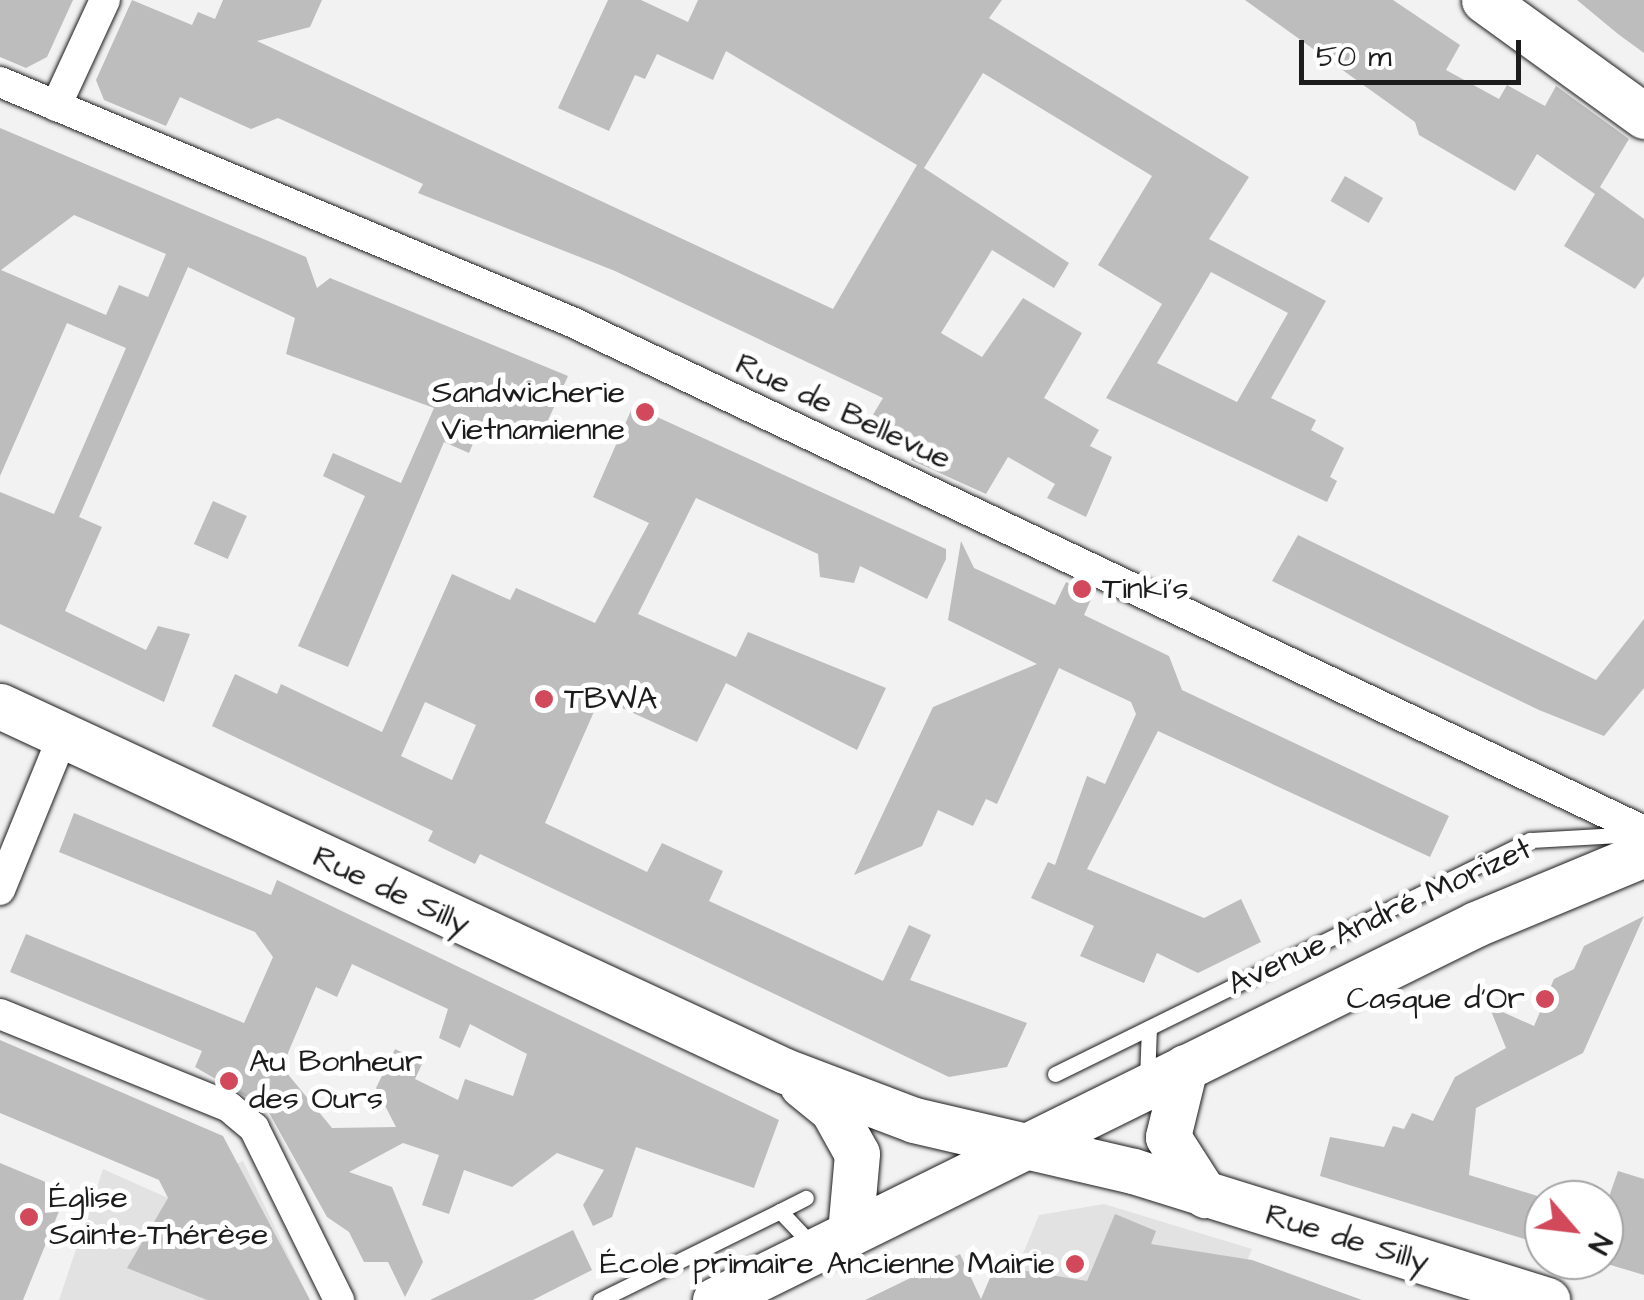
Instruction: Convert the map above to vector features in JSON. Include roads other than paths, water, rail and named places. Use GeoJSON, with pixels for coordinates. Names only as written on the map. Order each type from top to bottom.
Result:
{"type":"FeatureCollection","features":[{"type":"Feature","properties":{"kind":"main road"},"geometry":{"type":"LineString","coordinates":[[1484,0],[1644,116]]}},
{"type":"Feature","properties":{"kind":"main road","name":"Rue de Silly"},"geometry":{"type":"LineString","coordinates":[[0,706],[785,1070],[1020,1148],[1205,1195],[1547,1300]]}},
{"type":"Feature","properties":{"kind":"main road","name":"Avenue André Morizet"},"geometry":{"type":"LineString","coordinates":[[715,1300],[1476,924],[1637,834]]}},
{"type":"Feature","properties":{"kind":"main road","name":"Rue de Silly"},"geometry":{"type":"LineString","coordinates":[[785,1070],[850,1133],[858,1154],[834,1241]]}},
{"type":"Feature","properties":{"kind":"main road"},"geometry":{"type":"LineString","coordinates":[[1166,1076],[1168,1137],[1205,1195]]}},
{"type":"Feature","properties":{"kind":"street"},"geometry":{"type":"LineString","coordinates":[[56,106],[105,0]]}},
{"type":"Feature","properties":{"kind":"street","name":"Rue de Bellevue"},"geometry":{"type":"LineString","coordinates":[[0,82],[572,322],[1637,834]]}},
{"type":"Feature","properties":{"kind":"street"},"geometry":{"type":"LineString","coordinates":[[0,890],[63,736]]}},
{"type":"Feature","properties":{"kind":"street"},"geometry":{"type":"LineString","coordinates":[[0,1014],[229,1107],[254,1128],[338,1300]]}},
{"type":"Feature","properties":{"kind":"lane","name":"Avenue André Morizet"},"geometry":{"type":"LineString","coordinates":[[1055,1074],[1530,840],[1637,834]]}},
{"type":"Feature","properties":{"kind":"lane"},"geometry":{"type":"LineString","coordinates":[[1148,1028],[1166,1076]]}},
{"type":"Feature","properties":{"kind":"lane"},"geometry":{"type":"LineString","coordinates":[[600,1300],[806,1198]]}},
{"type":"Feature","properties":{"kind":"lane"},"geometry":{"type":"LineString","coordinates":[[780,1211],[834,1241]]}},
{"type":"Feature","properties":{"kind":"place","name":"Sandwicherie Vietnamienne"},"geometry":{"type":"Point","coordinates":[645,412]}},
{"type":"Feature","properties":{"kind":"place","name":"Tinki's"},"geometry":{"type":"Point","coordinates":[1082,589]}},
{"type":"Feature","properties":{"kind":"place","name":"TBWA"},"geometry":{"type":"Point","coordinates":[544,699]}},
{"type":"Feature","properties":{"kind":"place","name":"Casque d'Or"},"geometry":{"type":"Point","coordinates":[1545,999]}},
{"type":"Feature","properties":{"kind":"place","name":"Au Bonheur des Ours"},"geometry":{"type":"Point","coordinates":[229,1081]}},
{"type":"Feature","properties":{"kind":"place","name":"Église Sainte-Thérèse"},"geometry":{"type":"Point","coordinates":[29,1217]}},
{"type":"Feature","properties":{"kind":"place","name":"École primaire Ancienne Mairie"},"geometry":{"type":"Point","coordinates":[1075,1264]}}]}
